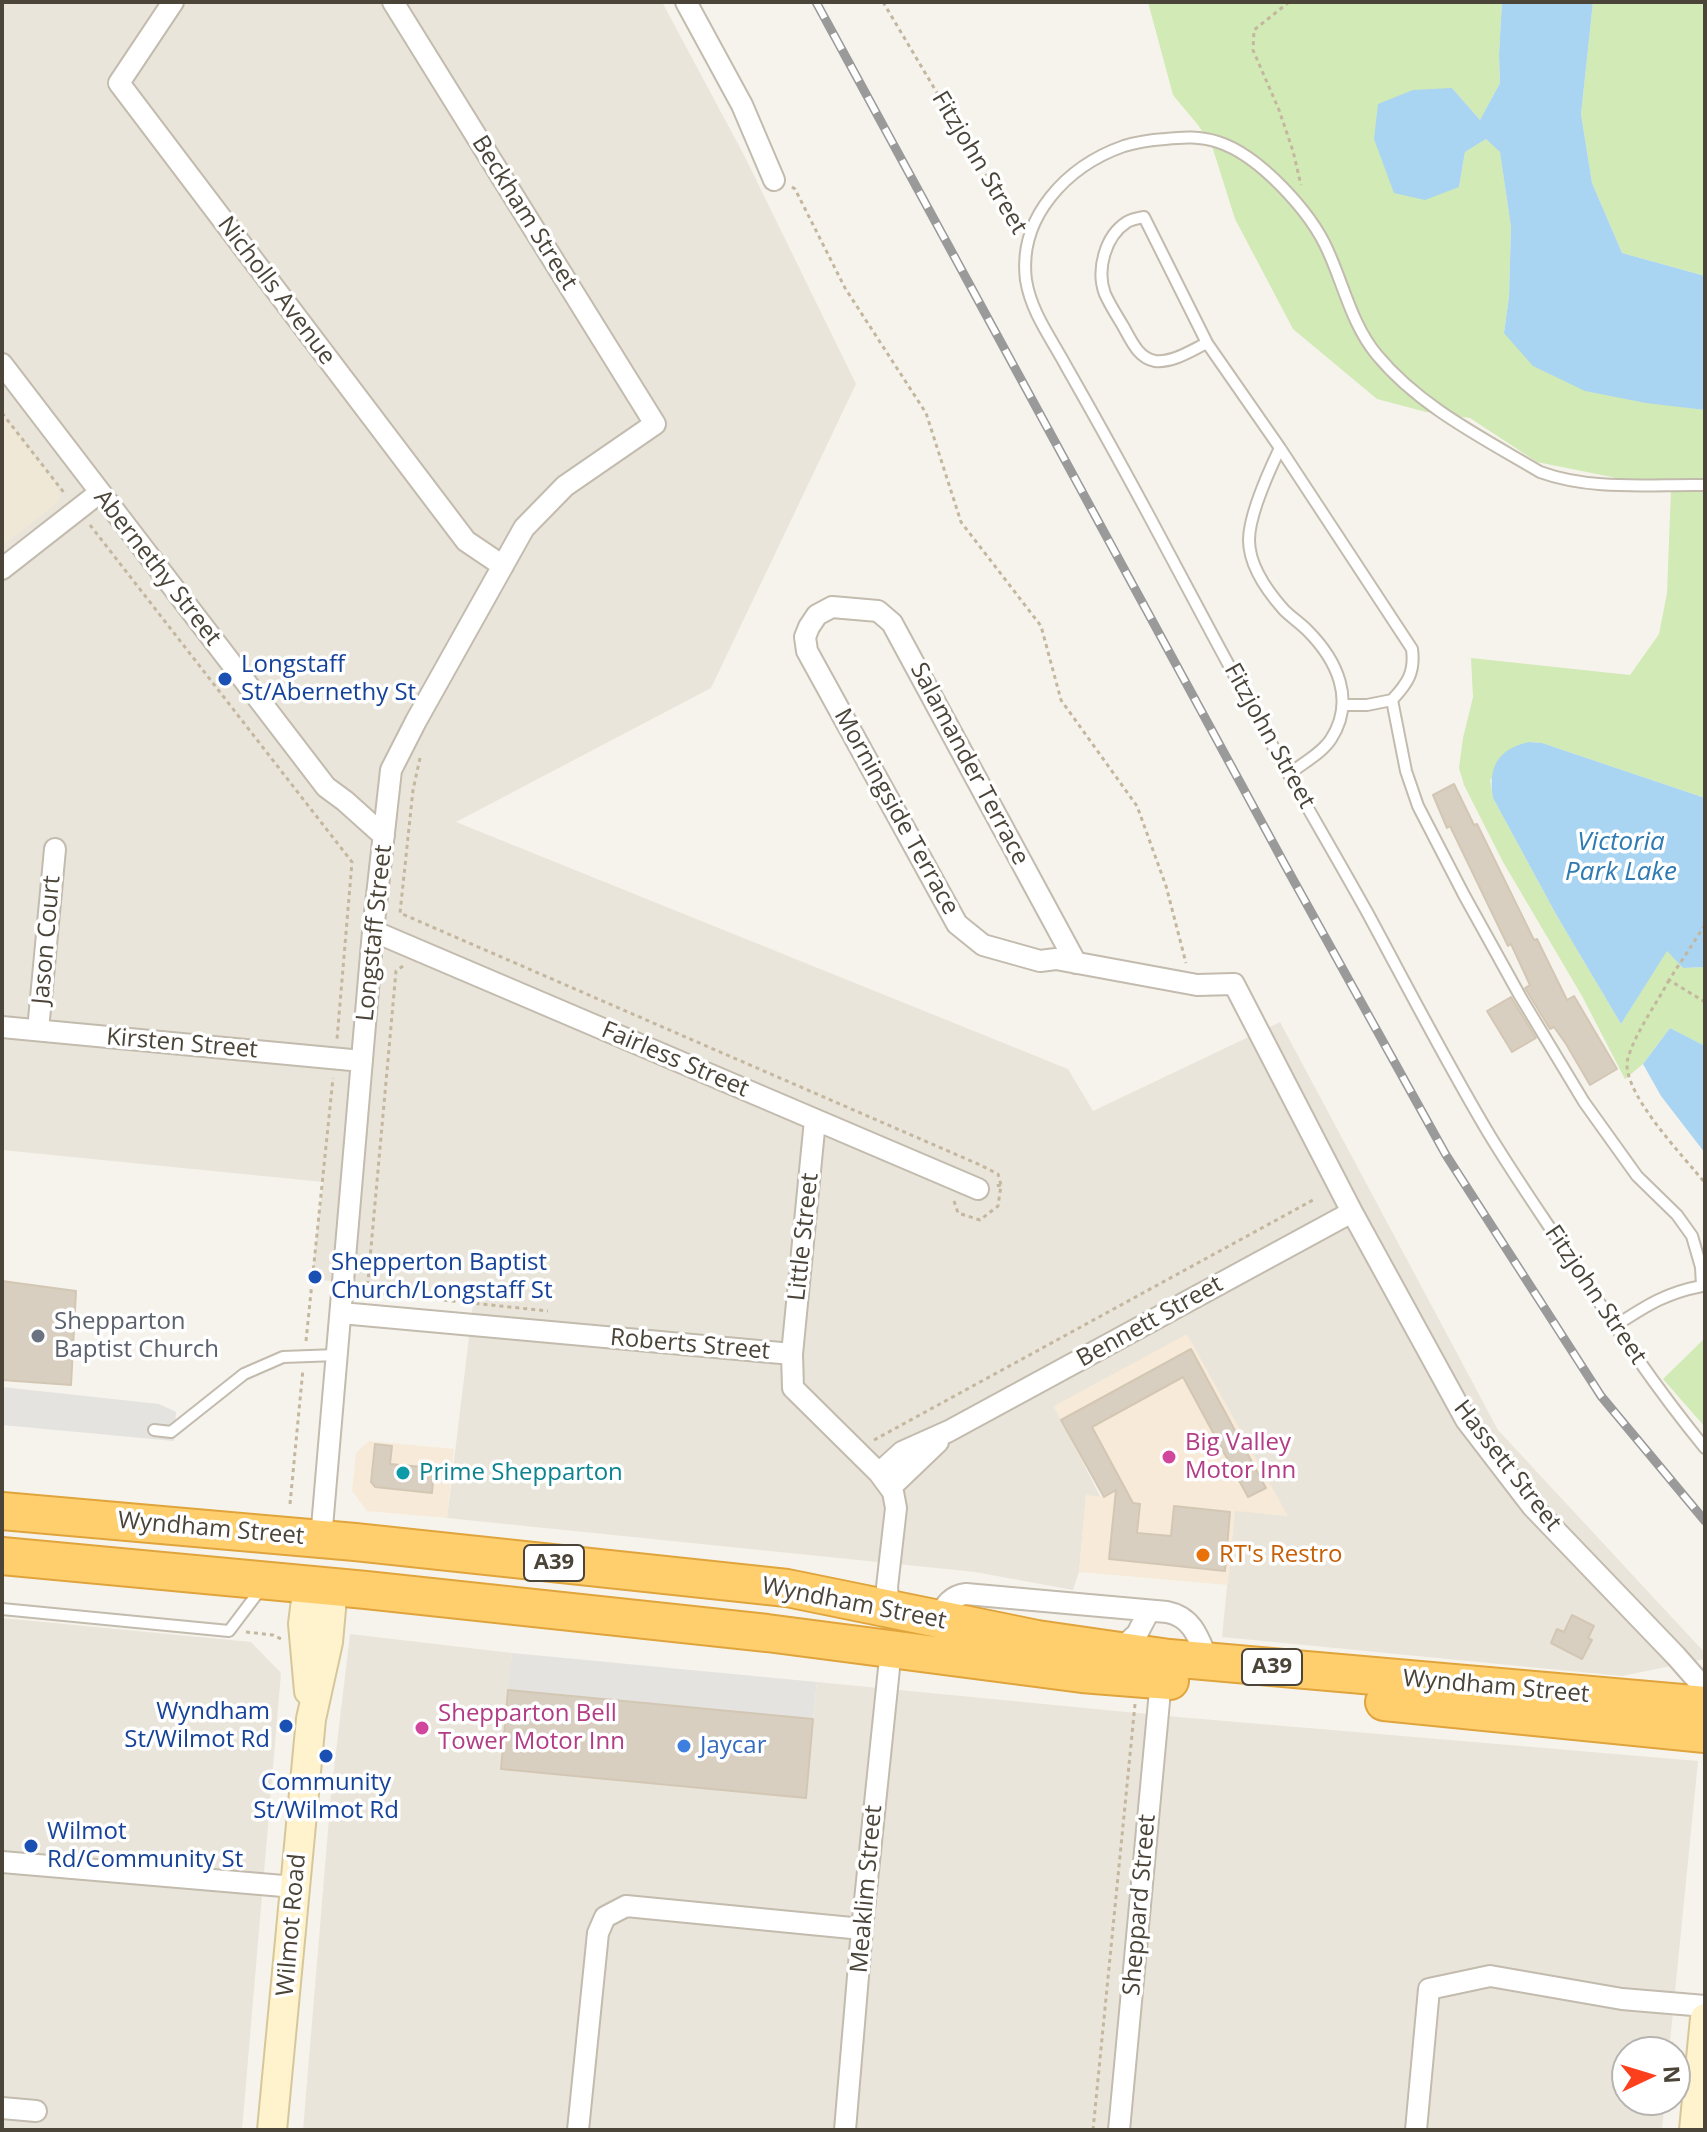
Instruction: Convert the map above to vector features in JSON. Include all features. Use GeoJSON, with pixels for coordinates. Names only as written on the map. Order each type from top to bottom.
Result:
{"type":"FeatureCollection","features":[{"type":"Feature","properties":{"kind":"highway","name":"Wyndham Street"},"geometry":{"type":"LineString","coordinates":[[2,1511],[321,1539],[787,1588],[1037,1639],[1118,1651],[1705,1705]]}},
{"type":"Feature","properties":{"kind":"highway"},"geometry":{"type":"LineString","coordinates":[[320,1586],[321,1539]]}},
{"type":"Feature","properties":{"kind":"highway","name":"Wyndham Street"},"geometry":{"type":"LineString","coordinates":[[2,1556],[767,1633],[1082,1674],[1148,1692],[1705,1734]]}},
{"type":"Feature","properties":{"kind":"highway"},"geometry":{"type":"LineString","coordinates":[[889,1608],[891,1649]]}},
{"type":"Feature","properties":{"kind":"street","name":"Nicholls Avenue"},"geometry":{"type":"LineString","coordinates":[[173,2],[119,83],[466,541],[503,566]]}},
{"type":"Feature","properties":{"kind":"street","name":"Beckham Street"},"geometry":{"type":"LineString","coordinates":[[393,2],[655,424]]}},
{"type":"Feature","properties":{"kind":"street"},"geometry":{"type":"LineString","coordinates":[[686,2],[742,105],[774,180]]}},
{"type":"Feature","properties":{"kind":"street","name":"Abernethy Street"},"geometry":{"type":"LineString","coordinates":[[2,364],[326,787],[384,836]]}},
{"type":"Feature","properties":{"kind":"street","name":"Longstaff Street"},"geometry":{"type":"LineString","coordinates":[[321,1539],[373,931],[391,770],[524,528],[565,486],[655,424]]}},
{"type":"Feature","properties":{"kind":"street"},"geometry":{"type":"LineString","coordinates":[[2,569],[99,493]]}},
{"type":"Feature","properties":{"kind":"street","name":"Morningside Terrace"},"geometry":{"type":"LineString","coordinates":[[832,607],[817,615],[809,627],[805,637],[807,651],[957,924],[983,945],[1040,961],[1056,959],[1197,985],[1234,984],[1352,1212]]}},
{"type":"Feature","properties":{"kind":"street","name":"Salamander Terrace"},"geometry":{"type":"LineString","coordinates":[[832,607],[878,611],[892,623],[1076,963]]}},
{"type":"Feature","properties":{"kind":"street","name":"Jason Court"},"geometry":{"type":"LineString","coordinates":[[38,1030],[55,849]]}},
{"type":"Feature","properties":{"kind":"street","name":"Fairless Street"},"geometry":{"type":"LineString","coordinates":[[373,931],[978,1189]]}},
{"type":"Feature","properties":{"kind":"street","name":"Kirsten Street"},"geometry":{"type":"LineString","coordinates":[[2,1027],[362,1061]]}},
{"type":"Feature","properties":{"kind":"street","name":"Little Street"},"geometry":{"type":"LineString","coordinates":[[792,1354],[815,1120]]}},
{"type":"Feature","properties":{"kind":"street","name":"Bennett Street"},"geometry":{"type":"LineString","coordinates":[[885,1480],[902,1452],[949,1431],[1352,1212]]}},
{"type":"Feature","properties":{"kind":"street","name":"Hassett Street"},"geometry":{"type":"LineString","coordinates":[[1352,1212],[1466,1420],[1532,1506],[1705,1689]]}},
{"type":"Feature","properties":{"kind":"street","name":"Roberts Street"},"geometry":{"type":"LineString","coordinates":[[341,1313],[792,1354],[793,1388],[885,1480]]}},
{"type":"Feature","properties":{"kind":"street"},"geometry":{"type":"LineString","coordinates":[[885,1480],[896,1500],[887,1587],[889,1608]]}},
{"type":"Feature","properties":{"kind":"street","name":"Wilmot Road"},"geometry":{"type":"LineString","coordinates":[[311,1719],[303,1624],[320,1586]]}},
{"type":"Feature","properties":{"kind":"street","name":"Wilmot Road"},"geometry":{"type":"LineString","coordinates":[[272,2130],[311,1719],[328,1642],[320,1586]]}},
{"type":"Feature","properties":{"kind":"street"},"geometry":{"type":"LineString","coordinates":[[937,1619],[948,1601],[966,1594],[1176,1614],[1185,1619],[1198,1636],[1208,1661]]}},
{"type":"Feature","properties":{"kind":"street"},"geometry":{"type":"LineString","coordinates":[[1118,1651],[1137,1634],[1149,1611]]}},
{"type":"Feature","properties":{"kind":"street","name":"Meaklim Street"},"geometry":{"type":"LineString","coordinates":[[845,2130],[891,1649]]}},
{"type":"Feature","properties":{"kind":"street","name":"Sheppard Street"},"geometry":{"type":"LineString","coordinates":[[1119,2130],[1148,1692]]}},
{"type":"Feature","properties":{"kind":"street"},"geometry":{"type":"LineString","coordinates":[[2,1862],[295,1887]]}},
{"type":"Feature","properties":{"kind":"street"},"geometry":{"type":"LineString","coordinates":[[578,2130],[598,1933],[605,1917],[626,1906],[862,1929]]}},
{"type":"Feature","properties":{"kind":"street"},"geometry":{"type":"LineString","coordinates":[[1416,2130],[1429,1989],[1490,1976],[1622,1999],[1705,2006]]}},
{"type":"Feature","properties":{"kind":"street"},"geometry":{"type":"LineString","coordinates":[[1694,2130],[1705,2018]]}},
{"type":"Feature","properties":{"kind":"street"},"geometry":{"type":"LineString","coordinates":[[2,2108],[36,2111]]}},
{"type":"Feature","properties":{"kind":"lane"},"geometry":{"type":"LineString","coordinates":[[1028,245],[1038,212],[1063,183],[1094,160],[1130,144],[1153,140],[1198,137],[1218,142],[1236,150],[1264,170],[1307,215],[1327,249],[1351,312],[1363,334],[1376,353],[1415,394],[1540,472],[1562,480],[1613,485],[1705,485]]}},
{"type":"Feature","properties":{"kind":"lane"},"geometry":{"type":"LineString","coordinates":[[1207,343],[1168,360],[1154,361],[1134,347],[1105,293],[1102,277],[1102,263],[1108,244],[1117,230],[1129,220],[1144,217],[1207,343],[1412,649],[1414,665],[1403,689],[1392,700],[1344,705]]}},
{"type":"Feature","properties":{"kind":"lane","name":"Fitzjohn Street"},"geometry":{"type":"LineString","coordinates":[[1028,245],[1027,280],[1035,312],[1490,1135],[1615,1326],[1664,1397],[1705,1448]]}},
{"type":"Feature","properties":{"kind":"lane"},"geometry":{"type":"LineString","coordinates":[[1280,448],[1252,522],[1249,541],[1253,561],[1265,585],[1285,610],[1309,631],[1331,660],[1343,689],[1344,705],[1330,741],[1289,774]]}},
{"type":"Feature","properties":{"kind":"lane"},"geometry":{"type":"LineString","coordinates":[[1392,700],[1406,771],[1418,806],[1520,996],[1593,1115],[1637,1176],[1677,1215],[1692,1236],[1701,1267],[1702,1286],[1681,1290],[1654,1301],[1615,1326]]}},
{"type":"Feature","properties":{"kind":"lane"},"geometry":{"type":"LineString","coordinates":[[154,1430],[171,1432],[244,1374],[283,1357],[337,1355]]}},
{"type":"Feature","properties":{"kind":"lane"},"geometry":{"type":"LineString","coordinates":[[2,1609],[229,1631],[267,1582]]}},
{"type":"Feature","properties":{"kind":"path","name":"Fitzjohn Street"},"geometry":{"type":"LineString","coordinates":[[883,2],[1028,245]]}},
{"type":"Feature","properties":{"kind":"path"},"geometry":{"type":"LineString","coordinates":[[1289,2],[1254,30],[1253,50],[1293,151],[1307,215]]}},
{"type":"Feature","properties":{"kind":"path"},"geometry":{"type":"LineString","coordinates":[[774,180],[795,189],[845,288],[926,413],[961,522],[1041,626],[1061,700],[1137,806],[1166,886],[1186,964],[1197,985]]}},
{"type":"Feature","properties":{"kind":"path"},"geometry":{"type":"LineString","coordinates":[[2,413],[352,862],[290,1504]]}},
{"type":"Feature","properties":{"kind":"path"},"geometry":{"type":"LineString","coordinates":[[421,753],[413,790],[400,913],[998,1174],[1001,1185],[998,1206],[980,1220],[958,1213],[952,1195]]}},
{"type":"Feature","properties":{"kind":"path"},"geometry":{"type":"LineString","coordinates":[[1705,925],[1669,980],[1627,1060],[1628,1077],[1644,1107],[1705,1183]]}},
{"type":"Feature","properties":{"kind":"path"},"geometry":{"type":"LineString","coordinates":[[409,962],[396,971],[367,1292],[555,1311]]}},
{"type":"Feature","properties":{"kind":"path"},"geometry":{"type":"LineString","coordinates":[[1669,980],[1705,1002]]}},
{"type":"Feature","properties":{"kind":"path"},"geometry":{"type":"LineString","coordinates":[[978,1189],[1001,1185]]}},
{"type":"Feature","properties":{"kind":"path"},"geometry":{"type":"LineString","coordinates":[[871,1442],[1313,1200]]}},
{"type":"Feature","properties":{"kind":"path"},"geometry":{"type":"LineString","coordinates":[[229,1631],[273,1635],[284,1640],[306,1663]]}},
{"type":"Feature","properties":{"kind":"path"},"geometry":{"type":"LineString","coordinates":[[1093,2130],[1148,1692]]}},
{"type":"Feature","properties":{"kind":"shaded area"},"geometry":{"type":"Polygon","coordinates":[[[2,2],[662,2],[745,157],[856,384],[711,688],[456,822],[1068,1069],[1093,1111],[1280,1022],[1498,1430],[1705,1653],[1705,1659],[1622,1676],[1222,1637],[1235,1506],[1054,1406],[1101,1498],[1086,1496],[1079,1572],[1073,1590],[975,1572],[447,1518],[474,1296],[312,1279],[323,1182],[2,1150],[2,2]]]}},
{"type":"Feature","properties":{"kind":"shaded area"},"geometry":{"type":"Polygon","coordinates":[[[2,413],[56,483],[60,496],[56,504],[2,546],[2,413]]]}},
{"type":"Feature","properties":{"kind":"shaded area","name":"Big Valley Motor Inn"},"geometry":{"type":"Polygon","coordinates":[[[1187,1334],[1288,1516],[1235,1511],[1228,1585],[1079,1572],[1086,1495],[1104,1497],[1054,1406],[1187,1334]]]}},
{"type":"Feature","properties":{"kind":"shaded area"},"geometry":{"type":"Polygon","coordinates":[[[2,1387],[159,1404],[176,1412],[174,1441],[2,1425],[2,1387]]]}},
{"type":"Feature","properties":{"kind":"shaded area"},"geometry":{"type":"Polygon","coordinates":[[[369,1441],[454,1449],[447,1518],[367,1511],[352,1491],[356,1453],[369,1441]]]}},
{"type":"Feature","properties":{"kind":"shaded area"},"geometry":{"type":"Polygon","coordinates":[[[2,1618],[251,1642],[281,1673],[242,2130],[2,2130],[2,1618]]]}},
{"type":"Feature","properties":{"kind":"shaded area"},"geometry":{"type":"Polygon","coordinates":[[[350,1634],[512,1653],[501,1769],[805,1798],[817,1682],[1178,1717],[1698,1761],[1671,2036],[1611,2036],[1611,2116],[1663,2116],[1662,2130],[303,2130],[331,1794],[350,1634]]]}},
{"type":"Feature","properties":{"kind":"shaded area"},"geometry":{"type":"Polygon","coordinates":[[[512,1653],[817,1682],[813,1719],[508,1690],[512,1653]]]}},
{"type":"Feature","properties":{"kind":"green space"},"geometry":{"type":"Polygon","coordinates":[[[1148,2],[1502,2],[1500,83],[1480,120],[1452,88],[1459,187],[1465,152],[1486,139],[1500,151],[1511,227],[1509,297],[1504,333],[1683,407],[1705,410],[1705,798],[1542,743],[1529,742],[1490,780],[1493,798],[1557,916],[1621,1024],[1667,950],[1683,968],[1705,967],[1705,1046],[1670,1028],[1643,1064],[1625,1079],[1582,996],[1503,862],[1464,785],[1459,768],[1473,697],[1471,658],[1630,675],[1659,634],[1667,593],[1671,489],[1537,462],[1470,418],[1426,412],[1377,399],[1293,329],[1235,219],[1212,146],[1173,95],[1148,2]]]}},
{"type":"Feature","properties":{"kind":"green space"},"geometry":{"type":"Polygon","coordinates":[[[1593,2],[1705,2],[1705,276],[1622,253],[1592,183],[1581,114],[1593,2]]]}},
{"type":"Feature","properties":{"kind":"green space"},"geometry":{"type":"Polygon","coordinates":[[[1705,1338],[1705,1427],[1663,1379],[1705,1338]]]}},
{"type":"Feature","properties":{"kind":"water"},"geometry":{"type":"Polygon","coordinates":[[[1502,2],[1593,2],[1581,114],[1592,183],[1622,253],[1705,276],[1705,410],[1585,391],[1533,366],[1504,333],[1509,297],[1511,227],[1500,152],[1486,139],[1465,152],[1459,187],[1425,200],[1394,193],[1374,139],[1378,104],[1413,90],[1452,88],[1480,120],[1500,83],[1502,2]]]}},
{"type":"Feature","properties":{"kind":"water","name":"Victoria Park Lake"},"geometry":{"type":"Polygon","coordinates":[[[1529,742],[1542,743],[1705,798],[1705,967],[1683,968],[1667,951],[1621,1024],[1557,916],[1493,798],[1492,778],[1497,761],[1509,749],[1529,742]]]}},
{"type":"Feature","properties":{"kind":"water"},"geometry":{"type":"Polygon","coordinates":[[[1670,1028],[1705,1046],[1705,1153],[1661,1096],[1643,1064],[1670,1028]]]}},
{"type":"Feature","properties":{"kind":"building"},"geometry":{"type":"Polygon","coordinates":[[[1454,784],[1567,1000],[1574,996],[1617,1069],[1590,1085],[1566,1044],[1554,1027],[1550,1029],[1525,988],[1530,985],[1511,944],[1508,946],[1450,826],[1447,828],[1433,795],[1454,784]]]}},
{"type":"Feature","properties":{"kind":"building"},"geometry":{"type":"Polygon","coordinates":[[[1511,997],[1536,1038],[1512,1052],[1487,1011],[1511,997]]]}},
{"type":"Feature","properties":{"kind":"building","name":"Shepparton Baptist Church"},"geometry":{"type":"Polygon","coordinates":[[[2,1281],[76,1291],[71,1385],[2,1380],[2,1281]]]}},
{"type":"Feature","properties":{"kind":"building"},"geometry":{"type":"Polygon","coordinates":[[[1191,1349],[1266,1488],[1248,1497],[1183,1377],[1092,1427],[1133,1503],[1140,1504],[1137,1533],[1171,1536],[1174,1506],[1230,1512],[1225,1571],[1109,1559],[1116,1490],[1104,1497],[1061,1420],[1191,1349]]]}},
{"type":"Feature","properties":{"kind":"building","name":"Prime Shepparton"},"geometry":{"type":"Polygon","coordinates":[[[375,1444],[392,1446],[390,1464],[434,1468],[432,1493],[375,1487],[371,1482],[375,1444]]]}},
{"type":"Feature","properties":{"kind":"building"},"geometry":{"type":"Polygon","coordinates":[[[1572,1615],[1594,1626],[1588,1638],[1592,1640],[1582,1659],[1551,1643],[1557,1629],[1564,1632],[1572,1615]]]}},
{"type":"Feature","properties":{"kind":"building"},"geometry":{"type":"Polygon","coordinates":[[[508,1690],[813,1719],[806,1798],[501,1769],[508,1690]]]}},
{"type":"Feature","properties":{"kind":"railway"},"geometry":{"type":"LineString","coordinates":[[816,2],[1446,1155],[1601,1396],[1705,1521]]}},
{"type":"Feature","properties":{"kind":"place","name":"Longstaff St/Abernethy St"},"geometry":{"type":"Point","coordinates":[225,679]}},
{"type":"Feature","properties":{"kind":"place","name":"Shepperton Baptist Church/Longstaff St"},"geometry":{"type":"Point","coordinates":[315,1277]}},
{"type":"Feature","properties":{"kind":"place","name":"Shepparton Baptist Church"},"geometry":{"type":"Point","coordinates":[38,1336]}},
{"type":"Feature","properties":{"kind":"place","name":"Big Valley Motor Inn"},"geometry":{"type":"Point","coordinates":[1169,1457]}},
{"type":"Feature","properties":{"kind":"place","name":"Prime Shepparton"},"geometry":{"type":"Point","coordinates":[403,1473]}},
{"type":"Feature","properties":{"kind":"place","name":"RT's Restro"},"geometry":{"type":"Point","coordinates":[1203,1555]}},
{"type":"Feature","properties":{"kind":"place","name":"Wyndham St/Wilmot Rd"},"geometry":{"type":"Point","coordinates":[286,1726]}},
{"type":"Feature","properties":{"kind":"place","name":"Shepparton Bell Tower Motor Inn"},"geometry":{"type":"Point","coordinates":[422,1728]}},
{"type":"Feature","properties":{"kind":"place","name":"Jaycar"},"geometry":{"type":"Point","coordinates":[684,1746]}},
{"type":"Feature","properties":{"kind":"place","name":"Community St/Wilmot Rd"},"geometry":{"type":"Point","coordinates":[326,1756]}},
{"type":"Feature","properties":{"kind":"place","name":"Wilmot Rd/Community St"},"geometry":{"type":"Point","coordinates":[31,1846]}}]}
